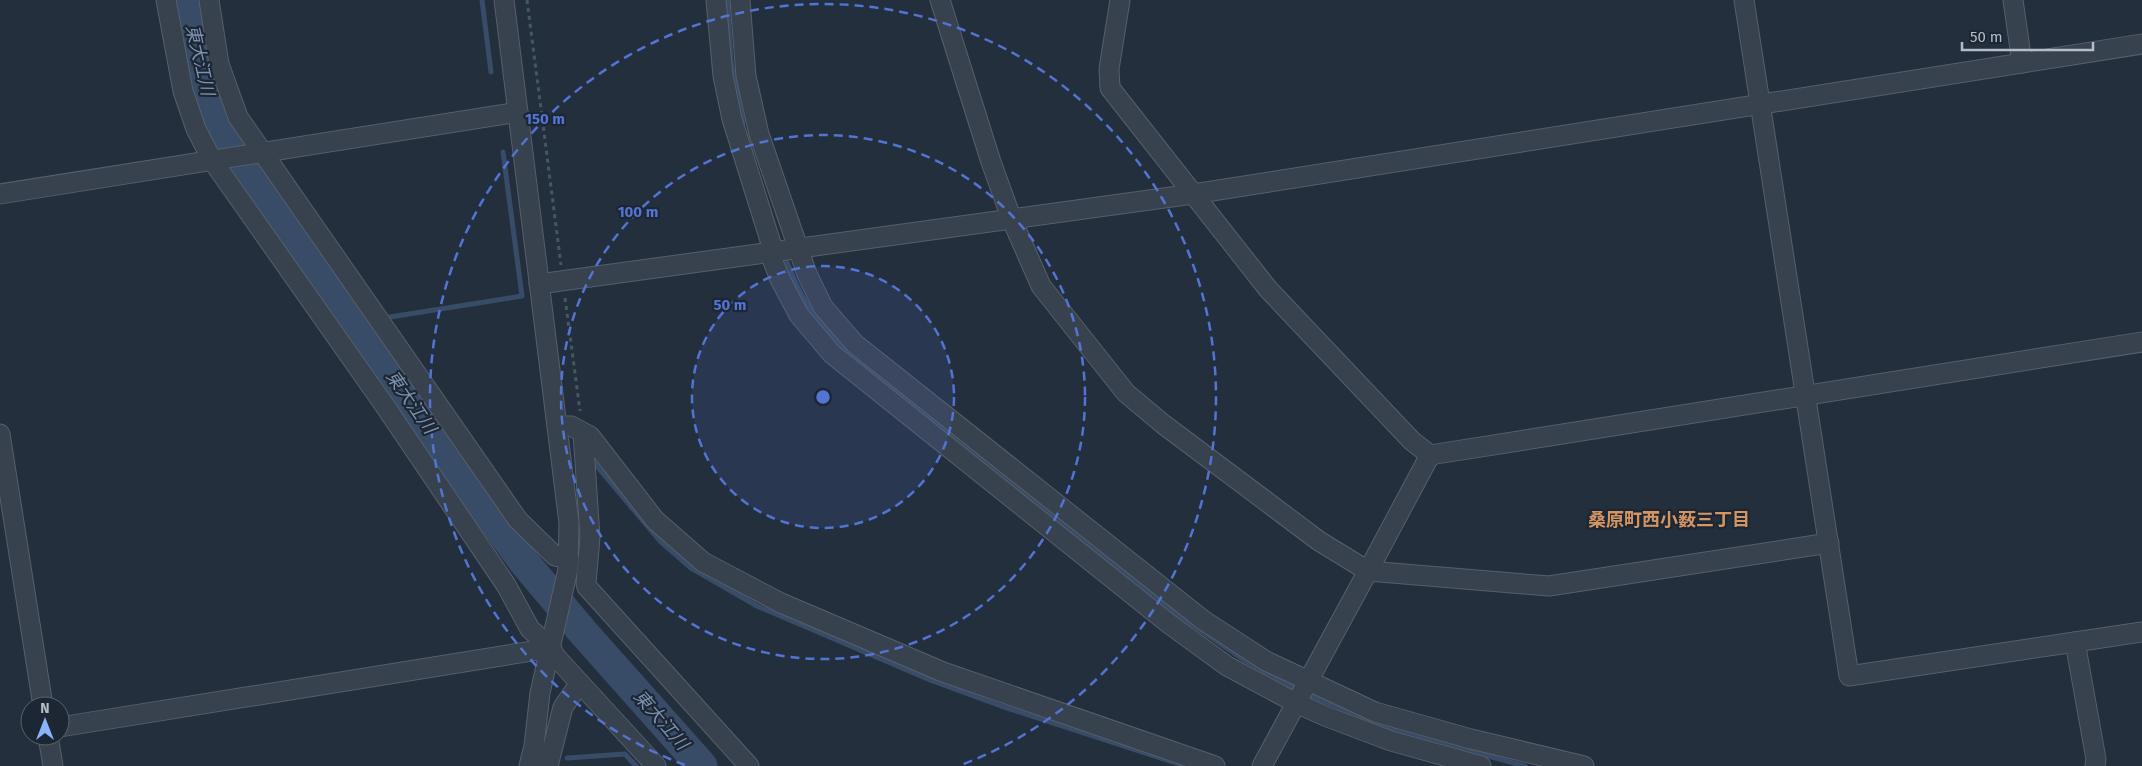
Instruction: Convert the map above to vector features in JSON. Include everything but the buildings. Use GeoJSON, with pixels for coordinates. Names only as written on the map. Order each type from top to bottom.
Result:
{"type":"FeatureCollection","features":[{"type":"Feature","properties":{"kind":"street"},"geometry":{"type":"LineString","coordinates":[[166,0],[183,91],[196,129],[495,569],[530,629],[552,640]]}},
{"type":"Feature","properties":{"kind":"street"},"geometry":{"type":"LineString","coordinates":[[209,0],[219,64],[227,92],[238,117],[261,153],[518,520],[556,556],[568,564]]}},
{"type":"Feature","properties":{"kind":"street"},"geometry":{"type":"LineString","coordinates":[[504,0],[569,523],[568,564],[540,693],[534,746],[529,766]]}},
{"type":"Feature","properties":{"kind":"street"},"geometry":{"type":"LineString","coordinates":[[716,0],[723,76],[732,119],[782,252],[807,274],[823,307],[855,344],[1203,620],[1266,661],[1301,692],[1390,741],[1481,766]]}},
{"type":"Feature","properties":{"kind":"street"},"geometry":{"type":"LineString","coordinates":[[740,0],[746,76],[782,252],[780,279],[799,316],[832,354],[1168,623],[1227,666],[1301,692],[1471,739],[1584,766]]}},
{"type":"Feature","properties":{"kind":"street"},"geometry":{"type":"LineString","coordinates":[[940,0],[988,153],[1012,220],[1041,286],[1126,393],[1163,424],[1319,541],[1368,571],[1550,586],[1828,543]]}},
{"type":"Feature","properties":{"kind":"street"},"geometry":{"type":"LineString","coordinates":[[1120,0],[1109,69],[1110,88],[1268,289],[1412,441],[1430,455],[2142,342]]}},
{"type":"Feature","properties":{"kind":"street"},"geometry":{"type":"LineString","coordinates":[[1744,0],[1849,676],[2142,632]]}},
{"type":"Feature","properties":{"kind":"street"},"geometry":{"type":"LineString","coordinates":[[2013,0],[2022,63]]}},
{"type":"Feature","properties":{"kind":"street"},"geometry":{"type":"LineString","coordinates":[[539,284],[1193,194],[2142,44]]}},
{"type":"Feature","properties":{"kind":"street"},"geometry":{"type":"LineString","coordinates":[[0,194],[518,112]]}},
{"type":"Feature","properties":{"kind":"street"},"geometry":{"type":"LineString","coordinates":[[557,426],[571,426],[590,436],[655,520],[702,562],[711,567],[781,603],[943,672],[1215,766]]}},
{"type":"Feature","properties":{"kind":"street"},"geometry":{"type":"LineString","coordinates":[[583,432],[590,537],[587,587],[749,766]]}},
{"type":"Feature","properties":{"kind":"street"},"geometry":{"type":"LineString","coordinates":[[0,434],[41,696]]}},
{"type":"Feature","properties":{"kind":"street"},"geometry":{"type":"LineString","coordinates":[[1262,766],[1430,455]]}},
{"type":"Feature","properties":{"kind":"street"},"geometry":{"type":"LineString","coordinates":[[552,640],[555,656],[656,766]]}},
{"type":"Feature","properties":{"kind":"street"},"geometry":{"type":"LineString","coordinates":[[70,725],[552,640]]}},
{"type":"Feature","properties":{"kind":"street"},"geometry":{"type":"LineString","coordinates":[[2075,642],[2096,759],[2095,766]]}},
{"type":"Feature","properties":{"kind":"street"},"geometry":{"type":"LineString","coordinates":[[548,766],[563,707],[580,683]]}},
{"type":"Feature","properties":{"kind":"street"},"geometry":{"type":"LineString","coordinates":[[50,746],[53,766]]}},
{"type":"Feature","properties":{"kind":"path"},"geometry":{"type":"LineString","coordinates":[[527,0],[583,432]]}},
{"type":"Feature","properties":{"kind":"waterway","name":"東大江川"},"geometry":{"type":"LineString","coordinates":[[188,0],[195,50],[213,114],[249,173],[465,482],[524,562],[582,631],[702,766]]}},
{"type":"Feature","properties":{"kind":"waterway"},"geometry":{"type":"LineString","coordinates":[[482,0],[491,72]]}},
{"type":"Feature","properties":{"kind":"waterway"},"geometry":{"type":"LineString","coordinates":[[727,0],[731,62],[743,123]]}},
{"type":"Feature","properties":{"kind":"waterway"},"geometry":{"type":"LineString","coordinates":[[390,317],[522,296],[503,152]]}},
{"type":"Feature","properties":{"kind":"waterway"},"geometry":{"type":"LineString","coordinates":[[784,253],[795,283],[809,308],[827,331],[850,354],[1180,616],[1244,660],[1298,690]]}},
{"type":"Feature","properties":{"kind":"waterway"},"geometry":{"type":"LineString","coordinates":[[595,464],[660,541],[691,568],[757,606],[930,680],[1001,706],[1185,766]]}},
{"type":"Feature","properties":{"kind":"waterway"},"geometry":{"type":"LineString","coordinates":[[1306,694],[1399,732],[1525,766]]}},
{"type":"Feature","properties":{"kind":"waterway"},"geometry":{"type":"LineString","coordinates":[[567,758],[625,754],[636,766]]}},
{"type":"Feature","properties":{"kind":"district","name":"桑原町西小薮三丁目"},"geometry":{"type":"Point","coordinates":[1669,520]}}]}
